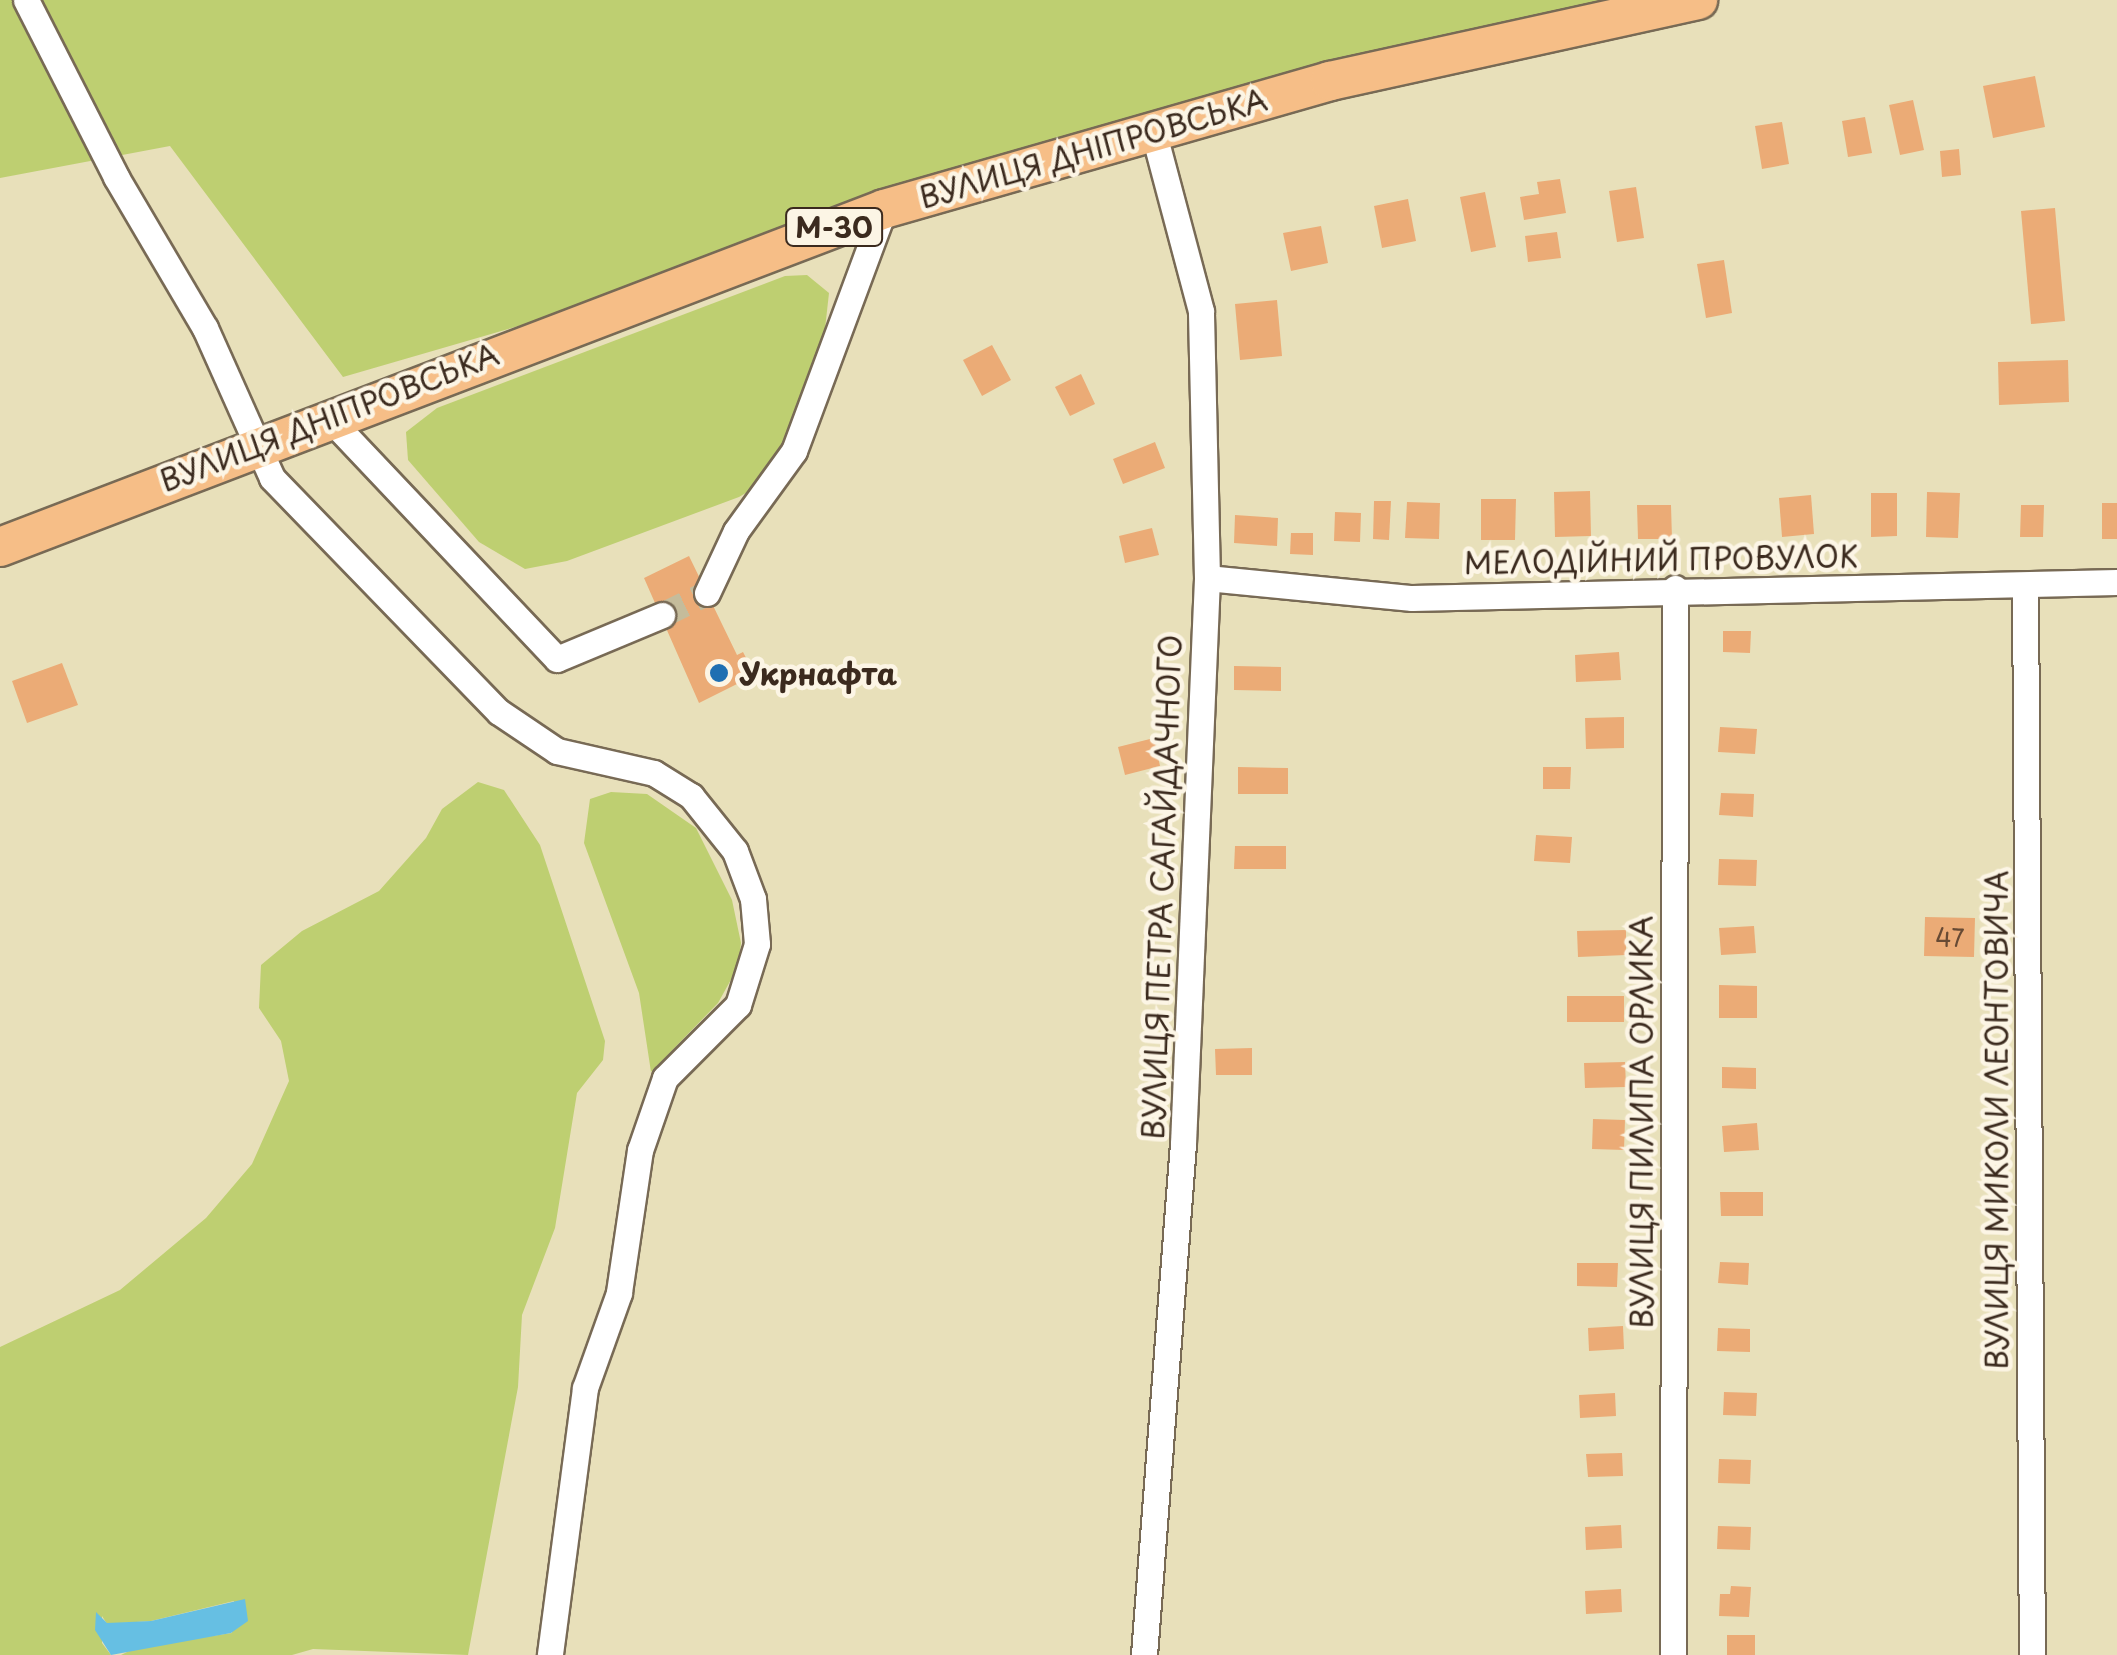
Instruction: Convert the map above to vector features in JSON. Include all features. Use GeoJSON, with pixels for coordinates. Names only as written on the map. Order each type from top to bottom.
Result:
{"type":"FeatureCollection","features":[{"type":"Feature","properties":{"kind":"highway","name":"ВУЛИЦЯ ДНІПРОВСЬКА"},"geometry":{"type":"LineString","coordinates":[[0,547],[254,445],[884,209],[1152,127],[1698,0]]}},
{"type":"Feature","properties":{"kind":"street"},"geometry":{"type":"LineString","coordinates":[[26,0],[116,176],[204,328],[272,478],[319,531],[500,712],[556,751],[654,773],[690,796],[735,850],[753,899],[757,944],[738,1005],[664,1078],[640,1150],[619,1294],[585,1388],[550,1655]]}},
{"type":"Feature","properties":{"kind":"street","name":"ВУЛИЦЯ ПЕТРА САГАЙДАЧНОГО"},"geometry":{"type":"LineString","coordinates":[[1144,1655],[1184,1144],[1207,578],[1200,311],[1152,127]]}},
{"type":"Feature","properties":{"kind":"street"},"geometry":{"type":"LineString","coordinates":[[707,593],[736,531],[794,451],[884,209]]}},
{"type":"Feature","properties":{"kind":"street"},"geometry":{"type":"LineString","coordinates":[[328,417],[557,658],[662,615]]}},
{"type":"Feature","properties":{"kind":"street","name":"МЕЛОДІЙНИЙ ПРОВУЛОК"},"geometry":{"type":"LineString","coordinates":[[1207,578],[1412,598],[1675,588],[2117,582]]}},
{"type":"Feature","properties":{"kind":"street","name":"ВУЛИЦЯ МИКОЛИ ЛЕОНТОВИЧА"},"geometry":{"type":"LineString","coordinates":[[2025,584],[2032,1655]]}},
{"type":"Feature","properties":{"kind":"street","name":"ВУЛИЦЯ ПИЛИПА ОРЛИКА"},"geometry":{"type":"LineString","coordinates":[[1673,1655],[1675,588]]}},
{"type":"Feature","properties":{"kind":"green space"},"geometry":{"type":"Polygon","coordinates":[[[0,0],[1638,0],[343,377],[170,146],[0,178],[0,0]]]}},
{"type":"Feature","properties":{"kind":"green space"},"geometry":{"type":"Polygon","coordinates":[[[807,275],[829,293],[825,329],[787,443],[756,487],[739,497],[567,561],[525,569],[479,542],[408,460],[406,432],[437,408],[785,276],[807,275]]]}},
{"type":"Feature","properties":{"kind":"green space"},"geometry":{"type":"Polygon","coordinates":[[[478,782],[504,790],[540,845],[605,1041],[603,1060],[577,1093],[555,1228],[522,1315],[518,1387],[468,1655],[313,1649],[292,1655],[121,1655],[137,1647],[232,1633],[234,1601],[151,1621],[107,1624],[102,1616],[102,1643],[111,1655],[0,1655],[0,1347],[120,1290],[206,1218],[252,1164],[289,1081],[281,1041],[259,1008],[261,965],[302,931],[379,891],[426,838],[442,809],[478,782]]]}},
{"type":"Feature","properties":{"kind":"green space"},"geometry":{"type":"Polygon","coordinates":[[[611,792],[647,794],[696,828],[732,900],[741,943],[738,967],[718,1003],[651,1072],[639,993],[584,843],[590,799],[611,792]]]}},
{"type":"Feature","properties":{"kind":"water"},"geometry":{"type":"Polygon","coordinates":[[[245,1599],[248,1621],[231,1633],[111,1655],[95,1630],[96,1612],[107,1623],[151,1621],[245,1599]]]}},
{"type":"Feature","properties":{"kind":"building"},"geometry":{"type":"Polygon","coordinates":[[[2035,76],[2045,127],[1993,138],[1983,86],[2035,76]]]}},
{"type":"Feature","properties":{"kind":"building"},"geometry":{"type":"Polygon","coordinates":[[[1913,100],[1924,150],[1900,155],[1889,105],[1913,100]]]}},
{"type":"Feature","properties":{"kind":"building"},"geometry":{"type":"Polygon","coordinates":[[[1865,117],[1872,153],[1848,157],[1842,121],[1865,117]]]}},
{"type":"Feature","properties":{"kind":"building"},"geometry":{"type":"Polygon","coordinates":[[[1782,122],[1789,164],[1762,169],[1755,126],[1782,122]]]}},
{"type":"Feature","properties":{"kind":"building"},"geometry":{"type":"Polygon","coordinates":[[[1959,149],[1961,175],[1942,177],[1940,151],[1959,149]]]}},
{"type":"Feature","properties":{"kind":"building"},"geometry":{"type":"Polygon","coordinates":[[[1560,179],[1566,213],[1524,220],[1520,197],[1539,194],[1537,182],[1560,179]]]}},
{"type":"Feature","properties":{"kind":"building"},"geometry":{"type":"Polygon","coordinates":[[[1636,187],[1644,238],[1617,242],[1609,191],[1636,187]]]}},
{"type":"Feature","properties":{"kind":"building"},"geometry":{"type":"Polygon","coordinates":[[[1485,192],[1496,247],[1471,252],[1460,197],[1485,192]]]}},
{"type":"Feature","properties":{"kind":"building"},"geometry":{"type":"Polygon","coordinates":[[[1408,199],[1416,241],[1382,248],[1374,206],[1408,199]]]}},
{"type":"Feature","properties":{"kind":"building"},"geometry":{"type":"Polygon","coordinates":[[[2055,208],[2065,321],[2031,324],[2021,211],[2055,208]]]}},
{"type":"Feature","properties":{"kind":"building"},"geometry":{"type":"Polygon","coordinates":[[[1321,226],[1328,263],[1291,271],[1283,233],[1321,226]]]}},
{"type":"Feature","properties":{"kind":"building"},"geometry":{"type":"Polygon","coordinates":[[[1557,232],[1561,258],[1528,262],[1525,236],[1557,232]]]}},
{"type":"Feature","properties":{"kind":"building"},"geometry":{"type":"Polygon","coordinates":[[[1724,260],[1732,313],[1706,318],[1697,264],[1724,260]]]}},
{"type":"Feature","properties":{"kind":"building"},"geometry":{"type":"Polygon","coordinates":[[[1277,300],[1282,356],[1240,360],[1235,304],[1277,300]]]}},
{"type":"Feature","properties":{"kind":"building"},"geometry":{"type":"Polygon","coordinates":[[[992,345],[1011,380],[982,396],[963,360],[992,345]]]}},
{"type":"Feature","properties":{"kind":"building"},"geometry":{"type":"Polygon","coordinates":[[[2068,360],[2069,402],[1999,405],[1998,362],[2068,360]]]}},
{"type":"Feature","properties":{"kind":"building"},"geometry":{"type":"Polygon","coordinates":[[[1081,374],[1095,404],[1070,416],[1055,387],[1081,374]]]}},
{"type":"Feature","properties":{"kind":"building"},"geometry":{"type":"Polygon","coordinates":[[[1155,442],[1165,468],[1123,484],[1113,459],[1155,442]]]}},
{"type":"Feature","properties":{"kind":"building"},"geometry":{"type":"Polygon","coordinates":[[[1590,491],[1591,536],[1555,537],[1554,492],[1590,491]]]}},
{"type":"Feature","properties":{"kind":"building"},"geometry":{"type":"Polygon","coordinates":[[[1927,492],[1960,493],[1958,538],[1926,537],[1927,492]]]}},
{"type":"Feature","properties":{"kind":"building"},"geometry":{"type":"Polygon","coordinates":[[[1871,493],[1897,493],[1897,536],[1871,537],[1871,493]]]}},
{"type":"Feature","properties":{"kind":"building"},"geometry":{"type":"Polygon","coordinates":[[[1811,495],[1814,534],[1782,537],[1779,498],[1811,495]]]}},
{"type":"Feature","properties":{"kind":"building"},"geometry":{"type":"Polygon","coordinates":[[[1481,499],[1516,499],[1515,540],[1481,540],[1481,499]]]}},
{"type":"Feature","properties":{"kind":"building"},"geometry":{"type":"Polygon","coordinates":[[[1374,501],[1391,501],[1389,540],[1373,539],[1374,501]]]}},
{"type":"Feature","properties":{"kind":"building"},"geometry":{"type":"Polygon","coordinates":[[[1407,502],[1440,503],[1439,539],[1405,538],[1407,502]]]}},
{"type":"Feature","properties":{"kind":"building"},"geometry":{"type":"Polygon","coordinates":[[[2102,503],[2117,503],[2117,539],[2102,539],[2102,503]]]}},
{"type":"Feature","properties":{"kind":"building"},"geometry":{"type":"Polygon","coordinates":[[[1637,505],[1671,505],[1672,539],[1638,539],[1637,505]]]}},
{"type":"Feature","properties":{"kind":"building"},"geometry":{"type":"Polygon","coordinates":[[[2021,505],[2044,505],[2043,537],[2020,537],[2021,505]]]}},
{"type":"Feature","properties":{"kind":"building"},"geometry":{"type":"Polygon","coordinates":[[[1335,512],[1361,513],[1360,542],[1334,541],[1335,512]]]}},
{"type":"Feature","properties":{"kind":"building"},"geometry":{"type":"Polygon","coordinates":[[[1235,515],[1278,518],[1277,546],[1234,543],[1235,515]]]}},
{"type":"Feature","properties":{"kind":"building"},"geometry":{"type":"Polygon","coordinates":[[[1152,528],[1159,555],[1125,563],[1119,536],[1152,528]]]}},
{"type":"Feature","properties":{"kind":"building"},"geometry":{"type":"Polygon","coordinates":[[[1291,533],[1313,533],[1313,555],[1290,554],[1291,533]]]}},
{"type":"Feature","properties":{"kind":"building"},"geometry":{"type":"Polygon","coordinates":[[[689,556],[737,655],[743,652],[755,675],[699,703],[644,578],[689,556]]]}},
{"type":"Feature","properties":{"kind":"building"},"geometry":{"type":"Polygon","coordinates":[[[1723,631],[1751,631],[1750,653],[1723,652],[1723,631]]]}},
{"type":"Feature","properties":{"kind":"building"},"geometry":{"type":"Polygon","coordinates":[[[1619,652],[1621,680],[1576,682],[1575,655],[1619,652]]]}},
{"type":"Feature","properties":{"kind":"building"},"geometry":{"type":"Polygon","coordinates":[[[62,663],[78,705],[27,723],[12,681],[62,663]]]}},
{"type":"Feature","properties":{"kind":"building"},"geometry":{"type":"Polygon","coordinates":[[[1234,666],[1281,667],[1281,691],[1234,690],[1234,666]]]}},
{"type":"Feature","properties":{"kind":"building"},"geometry":{"type":"Polygon","coordinates":[[[1624,717],[1624,748],[1586,749],[1585,718],[1624,717]]]}},
{"type":"Feature","properties":{"kind":"building"},"geometry":{"type":"Polygon","coordinates":[[[1720,727],[1757,729],[1755,754],[1718,752],[1720,727]]]}},
{"type":"Feature","properties":{"kind":"building"},"geometry":{"type":"Polygon","coordinates":[[[1154,738],[1160,766],[1125,775],[1118,747],[1154,738]]]}},
{"type":"Feature","properties":{"kind":"building"},"geometry":{"type":"Polygon","coordinates":[[[1238,767],[1288,768],[1288,794],[1238,794],[1238,767]]]}},
{"type":"Feature","properties":{"kind":"building"},"geometry":{"type":"Polygon","coordinates":[[[1543,767],[1571,767],[1570,789],[1543,789],[1543,767]]]}},
{"type":"Feature","properties":{"kind":"building"},"geometry":{"type":"Polygon","coordinates":[[[1721,793],[1754,794],[1753,817],[1719,815],[1721,793]]]}},
{"type":"Feature","properties":{"kind":"building"},"geometry":{"type":"Polygon","coordinates":[[[1536,835],[1572,837],[1570,863],[1534,861],[1536,835]]]}},
{"type":"Feature","properties":{"kind":"building"},"geometry":{"type":"Polygon","coordinates":[[[1235,846],[1286,846],[1286,869],[1234,869],[1235,846]]]}},
{"type":"Feature","properties":{"kind":"building"},"geometry":{"type":"Polygon","coordinates":[[[1719,859],[1757,860],[1756,886],[1718,885],[1719,859]]]}},
{"type":"Feature","properties":{"kind":"building"},"geometry":{"type":"Polygon","coordinates":[[[1925,917],[1975,918],[1974,957],[1924,956],[1925,917]]]}},
{"type":"Feature","properties":{"kind":"building"},"geometry":{"type":"Polygon","coordinates":[[[1754,926],[1756,953],[1721,955],[1719,928],[1754,926]]]}},
{"type":"Feature","properties":{"kind":"building"},"geometry":{"type":"Polygon","coordinates":[[[1626,930],[1626,955],[1578,957],[1577,931],[1626,930]]]}},
{"type":"Feature","properties":{"kind":"building"},"geometry":{"type":"Polygon","coordinates":[[[1719,985],[1757,986],[1757,1018],[1719,1018],[1719,985]]]}},
{"type":"Feature","properties":{"kind":"building"},"geometry":{"type":"Polygon","coordinates":[[[1567,996],[1624,996],[1624,1022],[1567,1022],[1567,996]]]}},
{"type":"Feature","properties":{"kind":"building"},"geometry":{"type":"Polygon","coordinates":[[[1252,1048],[1252,1075],[1216,1075],[1215,1049],[1252,1048]]]}},
{"type":"Feature","properties":{"kind":"building"},"geometry":{"type":"Polygon","coordinates":[[[1625,1062],[1626,1087],[1585,1088],[1584,1063],[1625,1062]]]}},
{"type":"Feature","properties":{"kind":"building"},"geometry":{"type":"Polygon","coordinates":[[[1722,1067],[1756,1068],[1756,1089],[1722,1088],[1722,1067]]]}},
{"type":"Feature","properties":{"kind":"building"},"geometry":{"type":"Polygon","coordinates":[[[1593,1119],[1625,1120],[1624,1150],[1592,1149],[1593,1119]]]}},
{"type":"Feature","properties":{"kind":"building"},"geometry":{"type":"Polygon","coordinates":[[[1757,1123],[1759,1150],[1724,1152],[1722,1126],[1757,1123]]]}},
{"type":"Feature","properties":{"kind":"building"},"geometry":{"type":"Polygon","coordinates":[[[1720,1192],[1763,1192],[1763,1216],[1721,1216],[1720,1192]]]}},
{"type":"Feature","properties":{"kind":"building"},"geometry":{"type":"Polygon","coordinates":[[[1720,1262],[1749,1263],[1748,1285],[1718,1283],[1720,1262]]]}},
{"type":"Feature","properties":{"kind":"building"},"geometry":{"type":"Polygon","coordinates":[[[1577,1263],[1618,1263],[1617,1287],[1577,1286],[1577,1263]]]}},
{"type":"Feature","properties":{"kind":"building"},"geometry":{"type":"Polygon","coordinates":[[[1623,1326],[1624,1349],[1589,1351],[1588,1328],[1623,1326]]]}},
{"type":"Feature","properties":{"kind":"building"},"geometry":{"type":"Polygon","coordinates":[[[1718,1328],[1750,1329],[1750,1352],[1717,1351],[1718,1328]]]}},
{"type":"Feature","properties":{"kind":"building"},"geometry":{"type":"Polygon","coordinates":[[[1724,1392],[1757,1393],[1756,1416],[1723,1415],[1724,1392]]]}},
{"type":"Feature","properties":{"kind":"building"},"geometry":{"type":"Polygon","coordinates":[[[1615,1393],[1616,1416],[1580,1418],[1579,1395],[1615,1393]]]}},
{"type":"Feature","properties":{"kind":"building"},"geometry":{"type":"Polygon","coordinates":[[[1622,1453],[1623,1476],[1588,1477],[1586,1454],[1622,1453]]]}},
{"type":"Feature","properties":{"kind":"building"},"geometry":{"type":"Polygon","coordinates":[[[1719,1459],[1751,1460],[1750,1484],[1718,1483],[1719,1459]]]}},
{"type":"Feature","properties":{"kind":"building"},"geometry":{"type":"Polygon","coordinates":[[[1621,1525],[1622,1548],[1586,1550],[1585,1527],[1621,1525]]]}},
{"type":"Feature","properties":{"kind":"building"},"geometry":{"type":"Polygon","coordinates":[[[1718,1526],[1751,1527],[1750,1550],[1717,1549],[1718,1526]]]}},
{"type":"Feature","properties":{"kind":"building"},"geometry":{"type":"Polygon","coordinates":[[[1731,1586],[1751,1587],[1749,1617],[1719,1616],[1720,1594],[1730,1594],[1731,1586]]]}},
{"type":"Feature","properties":{"kind":"building"},"geometry":{"type":"Polygon","coordinates":[[[1621,1589],[1622,1612],[1586,1614],[1585,1591],[1621,1589]]]}},
{"type":"Feature","properties":{"kind":"building"},"geometry":{"type":"Polygon","coordinates":[[[1727,1635],[1755,1635],[1755,1655],[1727,1655],[1727,1635]]]}},
{"type":"Feature","properties":{"kind":"tunnel"},"geometry":{"type":"LineString","coordinates":[[662,615],[707,593]]}},
{"type":"Feature","properties":{"kind":"place","name":"Укрнафта"},"geometry":{"type":"Point","coordinates":[719,673]}}]}
